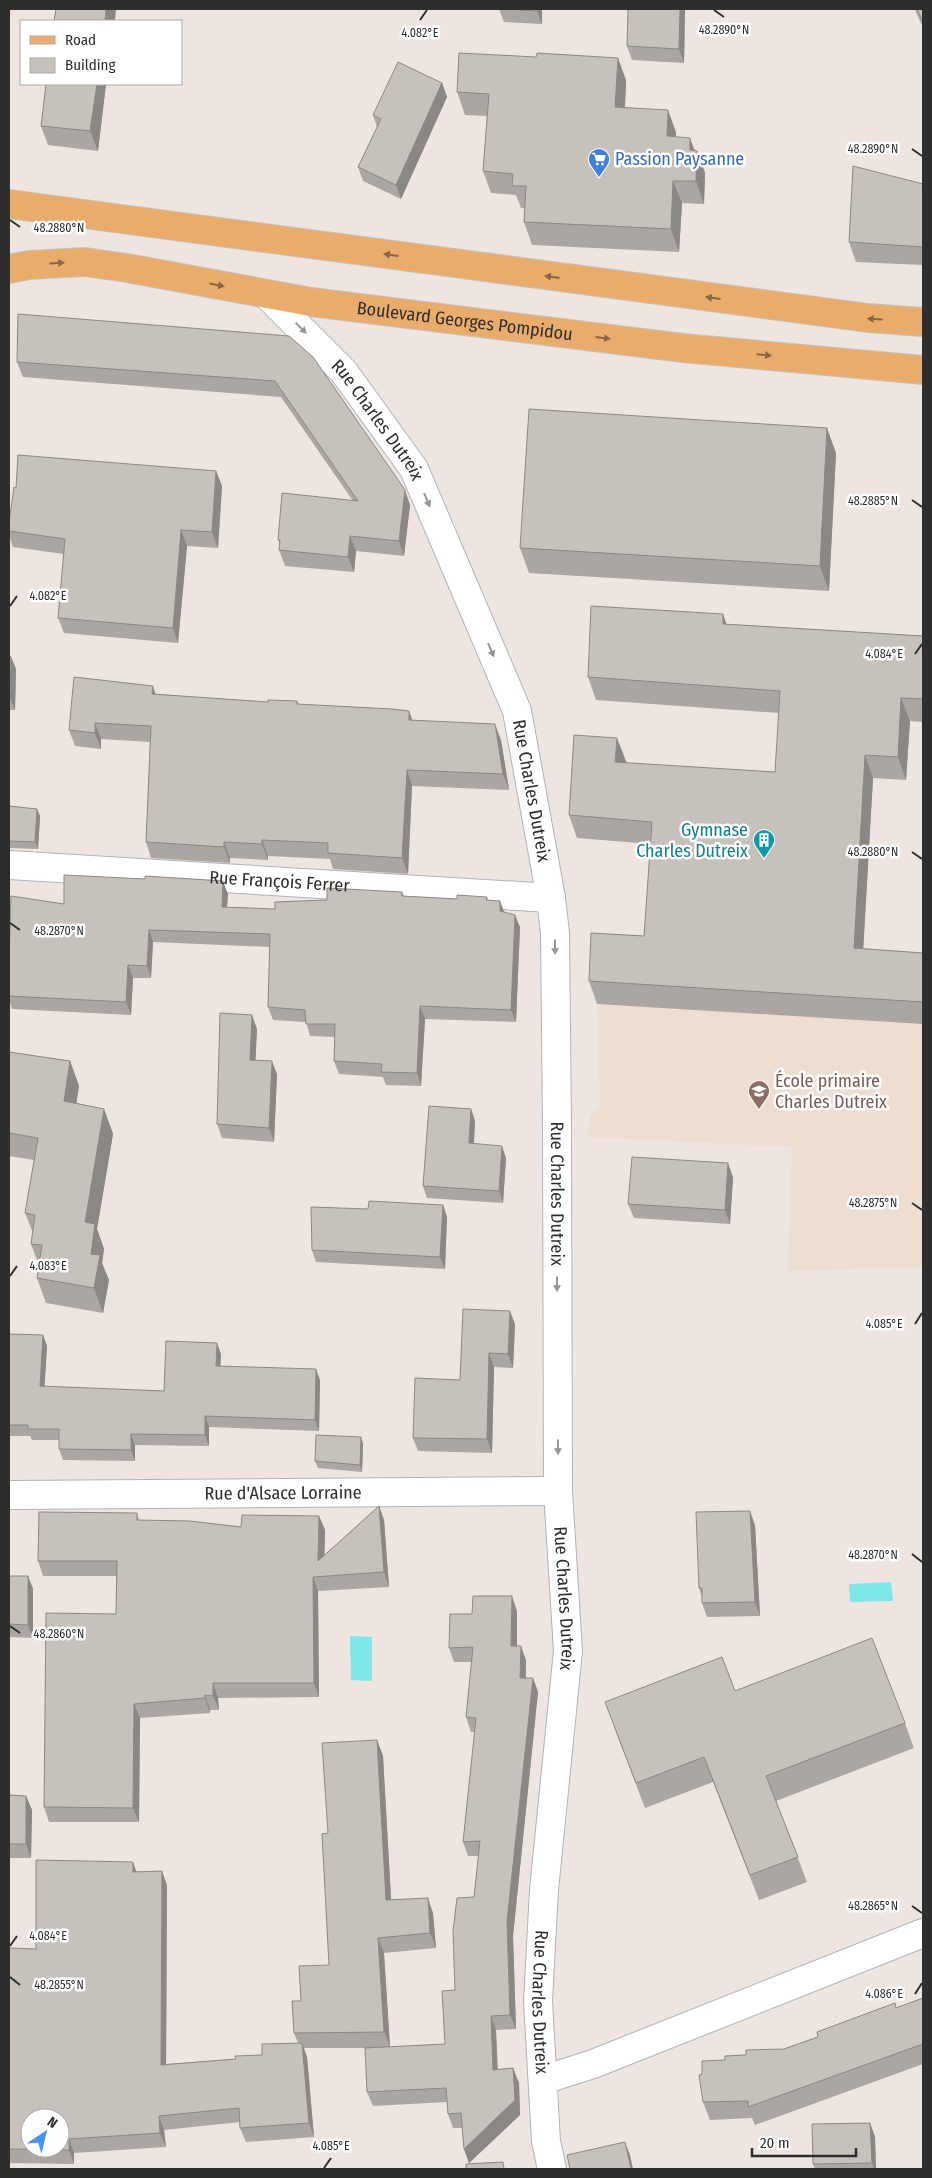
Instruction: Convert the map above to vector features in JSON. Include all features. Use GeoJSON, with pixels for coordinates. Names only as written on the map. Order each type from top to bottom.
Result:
{"type":"FeatureCollection","features":[{"type":"Feature","properties":{"kind":"main road"},"geometry":{"type":"LineString","coordinates":[[9,204],[848,316],[923,322]]}},
{"type":"Feature","properties":{"kind":"main road","name":"Boulevard Georges Pompidou"},"geometry":{"type":"LineString","coordinates":[[9,269],[28,265],[84,262],[127,268],[311,302],[673,346],[923,370]]}},
{"type":"Feature","properties":{"kind":"street","name":"Rue Charles Dutreix"},"geometry":{"type":"LineString","coordinates":[[266,294],[344,372],[414,469],[517,711],[552,898],[555,934],[557,1107],[558,1491],[568,1651],[544,1890],[538,2001],[546,2141],[552,2169]]}},
{"type":"Feature","properties":{"kind":"street","name":"Rue François Ferrer"},"geometry":{"type":"LineString","coordinates":[[9,866],[552,898]]}},
{"type":"Feature","properties":{"kind":"street","name":"Rue d'Alsace Lorraine"},"geometry":{"type":"LineString","coordinates":[[9,1494],[558,1491]]}},
{"type":"Feature","properties":{"kind":"street"},"geometry":{"type":"LineString","coordinates":[[543,2080],[594,2064],[923,1934]]}},
{"type":"Feature","properties":{"kind":"shaded area","name":"École primaire Charles Dutreix"},"geometry":{"type":"Polygon","coordinates":[[[923,974],[923,1267],[788,1271],[792,1147],[588,1137],[590,1116],[600,1105],[597,1003],[923,974]]]}},
{"type":"Feature","properties":{"kind":"water"},"geometry":{"type":"Polygon","coordinates":[[[891,1582],[893,1601],[850,1602],[849,1584],[891,1582]]]}},
{"type":"Feature","properties":{"kind":"water"},"geometry":{"type":"Polygon","coordinates":[[[350,1636],[372,1637],[372,1681],[351,1680],[350,1636]]]}},
{"type":"Feature","properties":{"kind":"building"},"geometry":{"type":"Polygon","coordinates":[[[56,9],[106,9],[105,20],[54,20],[56,9]]]}},
{"type":"Feature","properties":{"kind":"building"},"geometry":{"type":"Polygon","coordinates":[[[505,9],[537,9],[537,11],[505,9]]]}},
{"type":"Feature","properties":{"kind":"building"},"geometry":{"type":"Polygon","coordinates":[[[628,9],[680,9],[679,49],[627,46],[628,9]]]}},
{"type":"Feature","properties":{"kind":"building"},"geometry":{"type":"Polygon","coordinates":[[[917,9],[923,9],[923,22],[917,9]]]}},
{"type":"Feature","properties":{"kind":"building","name":"Passion Paysanne"},"geometry":{"type":"Polygon","coordinates":[[[459,53],[536,57],[537,53],[618,58],[615,107],[668,110],[667,136],[690,138],[690,150],[697,151],[696,181],[673,181],[671,229],[524,222],[526,186],[512,186],[513,174],[483,171],[489,94],[457,92],[459,53]]]}},
{"type":"Feature","properties":{"kind":"building"},"geometry":{"type":"Polygon","coordinates":[[[398,62],[442,83],[396,185],[358,167],[381,119],[373,115],[398,62]]]}},
{"type":"Feature","properties":{"kind":"building"},"geometry":{"type":"Polygon","coordinates":[[[46,85],[97,85],[90,131],[41,126],[46,85]]]}},
{"type":"Feature","properties":{"kind":"building"},"geometry":{"type":"Polygon","coordinates":[[[853,166],[923,184],[923,247],[849,242],[853,166]]]}},
{"type":"Feature","properties":{"kind":"building"},"geometry":{"type":"Polygon","coordinates":[[[18,314],[289,336],[313,357],[405,490],[399,541],[350,536],[348,557],[279,550],[280,540],[278,540],[282,493],[358,501],[275,381],[17,362],[18,314]]]}},
{"type":"Feature","properties":{"kind":"building"},"geometry":{"type":"Polygon","coordinates":[[[529,409],[827,428],[820,566],[520,548],[529,409]]]}},
{"type":"Feature","properties":{"kind":"building"},"geometry":{"type":"Polygon","coordinates":[[[18,455],[216,471],[212,532],[181,530],[173,628],[58,618],[65,539],[9,531],[14,487],[16,488],[18,455]]]}},
{"type":"Feature","properties":{"kind":"building"},"geometry":{"type":"Polygon","coordinates":[[[591,606],[723,614],[723,624],[923,636],[923,699],[901,698],[898,757],[865,755],[854,948],[923,953],[923,1002],[589,981],[591,933],[644,936],[652,822],[569,815],[574,735],[617,738],[615,762],[775,772],[780,691],[588,677],[591,606]]]}},
{"type":"Feature","properties":{"kind":"building"},"geometry":{"type":"Polygon","coordinates":[[[9,656],[11,657],[10,698],[9,698],[9,656]]]}},
{"type":"Feature","properties":{"kind":"building"},"geometry":{"type":"Polygon","coordinates":[[[74,677],[153,686],[152,694],[268,702],[268,700],[297,701],[297,704],[392,709],[409,711],[409,720],[495,724],[503,774],[407,770],[402,858],[328,853],[328,843],[262,840],[262,844],[224,842],[224,847],[146,842],[151,726],[95,723],[95,733],[69,730],[74,677]]]}},
{"type":"Feature","properties":{"kind":"building"},"geometry":{"type":"Polygon","coordinates":[[[9,806],[37,809],[35,842],[9,841],[9,806]]]}},
{"type":"Feature","properties":{"kind":"building"},"geometry":{"type":"Polygon","coordinates":[[[64,875],[145,879],[145,876],[223,881],[222,907],[275,909],[275,902],[327,900],[327,888],[402,892],[402,896],[457,899],[457,895],[487,897],[486,900],[500,901],[500,911],[515,915],[511,1010],[420,1006],[417,1073],[381,1072],[382,1064],[334,1061],[335,1024],[306,1024],[305,1010],[268,1007],[270,934],[149,930],[147,966],[128,965],[126,1002],[9,996],[11,896],[64,904],[64,875]]]}},
{"type":"Feature","properties":{"kind":"building"},"geometry":{"type":"Polygon","coordinates":[[[220,1013],[252,1015],[250,1060],[272,1061],[269,1128],[217,1124],[220,1013]]]}},
{"type":"Feature","properties":{"kind":"building"},"geometry":{"type":"Polygon","coordinates":[[[9,1052],[70,1061],[64,1101],[104,1109],[85,1222],[95,1224],[91,1254],[100,1255],[94,1288],[37,1278],[42,1245],[31,1244],[35,1215],[25,1213],[38,1138],[9,1133],[9,1052]]]}},
{"type":"Feature","properties":{"kind":"building"},"geometry":{"type":"Polygon","coordinates":[[[429,1106],[471,1109],[469,1143],[502,1146],[499,1191],[423,1186],[429,1106]]]}},
{"type":"Feature","properties":{"kind":"building"},"geometry":{"type":"Polygon","coordinates":[[[632,1157],[728,1163],[725,1210],[628,1204],[632,1157]]]}},
{"type":"Feature","properties":{"kind":"building"},"geometry":{"type":"Polygon","coordinates":[[[369,1201],[443,1205],[440,1257],[312,1250],[311,1207],[368,1209],[369,1201]]]}},
{"type":"Feature","properties":{"kind":"building"},"geometry":{"type":"Polygon","coordinates":[[[463,1309],[510,1311],[508,1354],[489,1353],[487,1439],[413,1438],[415,1378],[460,1380],[463,1309]]]}},
{"type":"Feature","properties":{"kind":"building"},"geometry":{"type":"Polygon","coordinates":[[[9,1334],[43,1335],[40,1386],[164,1391],[166,1341],[217,1343],[216,1366],[316,1369],[315,1420],[205,1416],[205,1435],[131,1434],[131,1450],[59,1449],[59,1429],[28,1429],[28,1425],[9,1425],[9,1334]]]}},
{"type":"Feature","properties":{"kind":"building"},"geometry":{"type":"Polygon","coordinates":[[[316,1435],[361,1437],[360,1465],[315,1461],[316,1435]]]}},
{"type":"Feature","properties":{"kind":"building"},"geometry":{"type":"Polygon","coordinates":[[[379,1506],[384,1572],[313,1577],[314,1683],[213,1683],[213,1696],[205,1695],[205,1698],[134,1704],[133,1808],[44,1807],[46,1613],[116,1614],[117,1561],[38,1561],[39,1512],[137,1513],[137,1520],[190,1521],[241,1527],[242,1515],[319,1516],[318,1561],[379,1506]]]}},
{"type":"Feature","properties":{"kind":"building"},"geometry":{"type":"Polygon","coordinates":[[[750,1511],[755,1602],[702,1603],[702,1588],[699,1588],[696,1512],[750,1511]]]}},
{"type":"Feature","properties":{"kind":"building"},"geometry":{"type":"Polygon","coordinates":[[[9,1576],[28,1576],[28,1625],[9,1624],[9,1576]]]}},
{"type":"Feature","properties":{"kind":"building"},"geometry":{"type":"Polygon","coordinates":[[[473,1596],[512,1596],[511,1646],[521,1646],[520,1678],[533,1678],[507,1921],[510,2015],[491,2016],[493,2070],[513,2068],[515,2100],[464,2149],[461,2113],[448,2114],[446,2088],[367,2092],[365,2048],[445,2044],[442,1991],[455,1990],[453,1931],[457,1898],[474,1897],[480,1841],[463,1842],[476,1718],[466,1717],[473,1647],[449,1648],[450,1614],[472,1614],[473,1596]]]}},
{"type":"Feature","properties":{"kind":"building"},"geometry":{"type":"Polygon","coordinates":[[[872,1638],[905,1723],[766,1776],[798,1857],[750,1875],[704,1757],[636,1783],[605,1702],[722,1657],[735,1691],[872,1638]]]}},
{"type":"Feature","properties":{"kind":"building"},"geometry":{"type":"Polygon","coordinates":[[[377,1740],[386,1900],[428,1898],[430,1933],[378,1938],[384,2032],[294,2033],[292,2001],[301,2001],[299,1966],[329,1965],[322,1834],[328,1833],[322,1743],[377,1740]]]}},
{"type":"Feature","properties":{"kind":"building"},"geometry":{"type":"Polygon","coordinates":[[[9,1795],[26,1796],[26,1844],[9,1844],[9,1795]]]}},
{"type":"Feature","properties":{"kind":"building"},"geometry":{"type":"Polygon","coordinates":[[[36,1860],[133,1862],[133,1872],[162,1871],[161,2065],[236,2059],[235,2056],[262,2055],[262,2044],[302,2043],[309,2123],[240,2128],[239,2108],[159,2116],[160,2133],[70,2139],[70,2108],[20,2108],[20,2149],[9,2149],[9,1948],[36,1949],[36,1860]]]}},
{"type":"Feature","properties":{"kind":"building"},"geometry":{"type":"Polygon","coordinates":[[[923,1998],[923,2044],[748,2107],[748,2101],[703,2102],[699,2075],[702,2074],[702,2061],[725,2060],[725,2056],[746,2055],[746,2050],[784,2049],[818,2037],[817,2032],[895,2003],[896,2008],[923,1998]]]}},
{"type":"Feature","properties":{"kind":"building"},"geometry":{"type":"Polygon","coordinates":[[[870,2123],[872,2163],[813,2164],[812,2124],[870,2123]]]}},
{"type":"Feature","properties":{"kind":"building"},"geometry":{"type":"Polygon","coordinates":[[[625,2142],[631,2169],[570,2169],[567,2155],[625,2142]]]}},
{"type":"Feature","properties":{"kind":"building"},"geometry":{"type":"Polygon","coordinates":[[[503,2162],[504,2169],[466,2169],[466,2164],[503,2162]]]}},
{"type":"Feature","properties":{"kind":"place","name":"Passion Paysanne"},"geometry":{"type":"Point","coordinates":[599,178]}},
{"type":"Feature","properties":{"kind":"place","name":"Gymnase Charles Dutreix"},"geometry":{"type":"Point","coordinates":[764,859]}},
{"type":"Feature","properties":{"kind":"place","name":"École primaire Charles Dutreix"},"geometry":{"type":"Point","coordinates":[759,1110]}}]}
